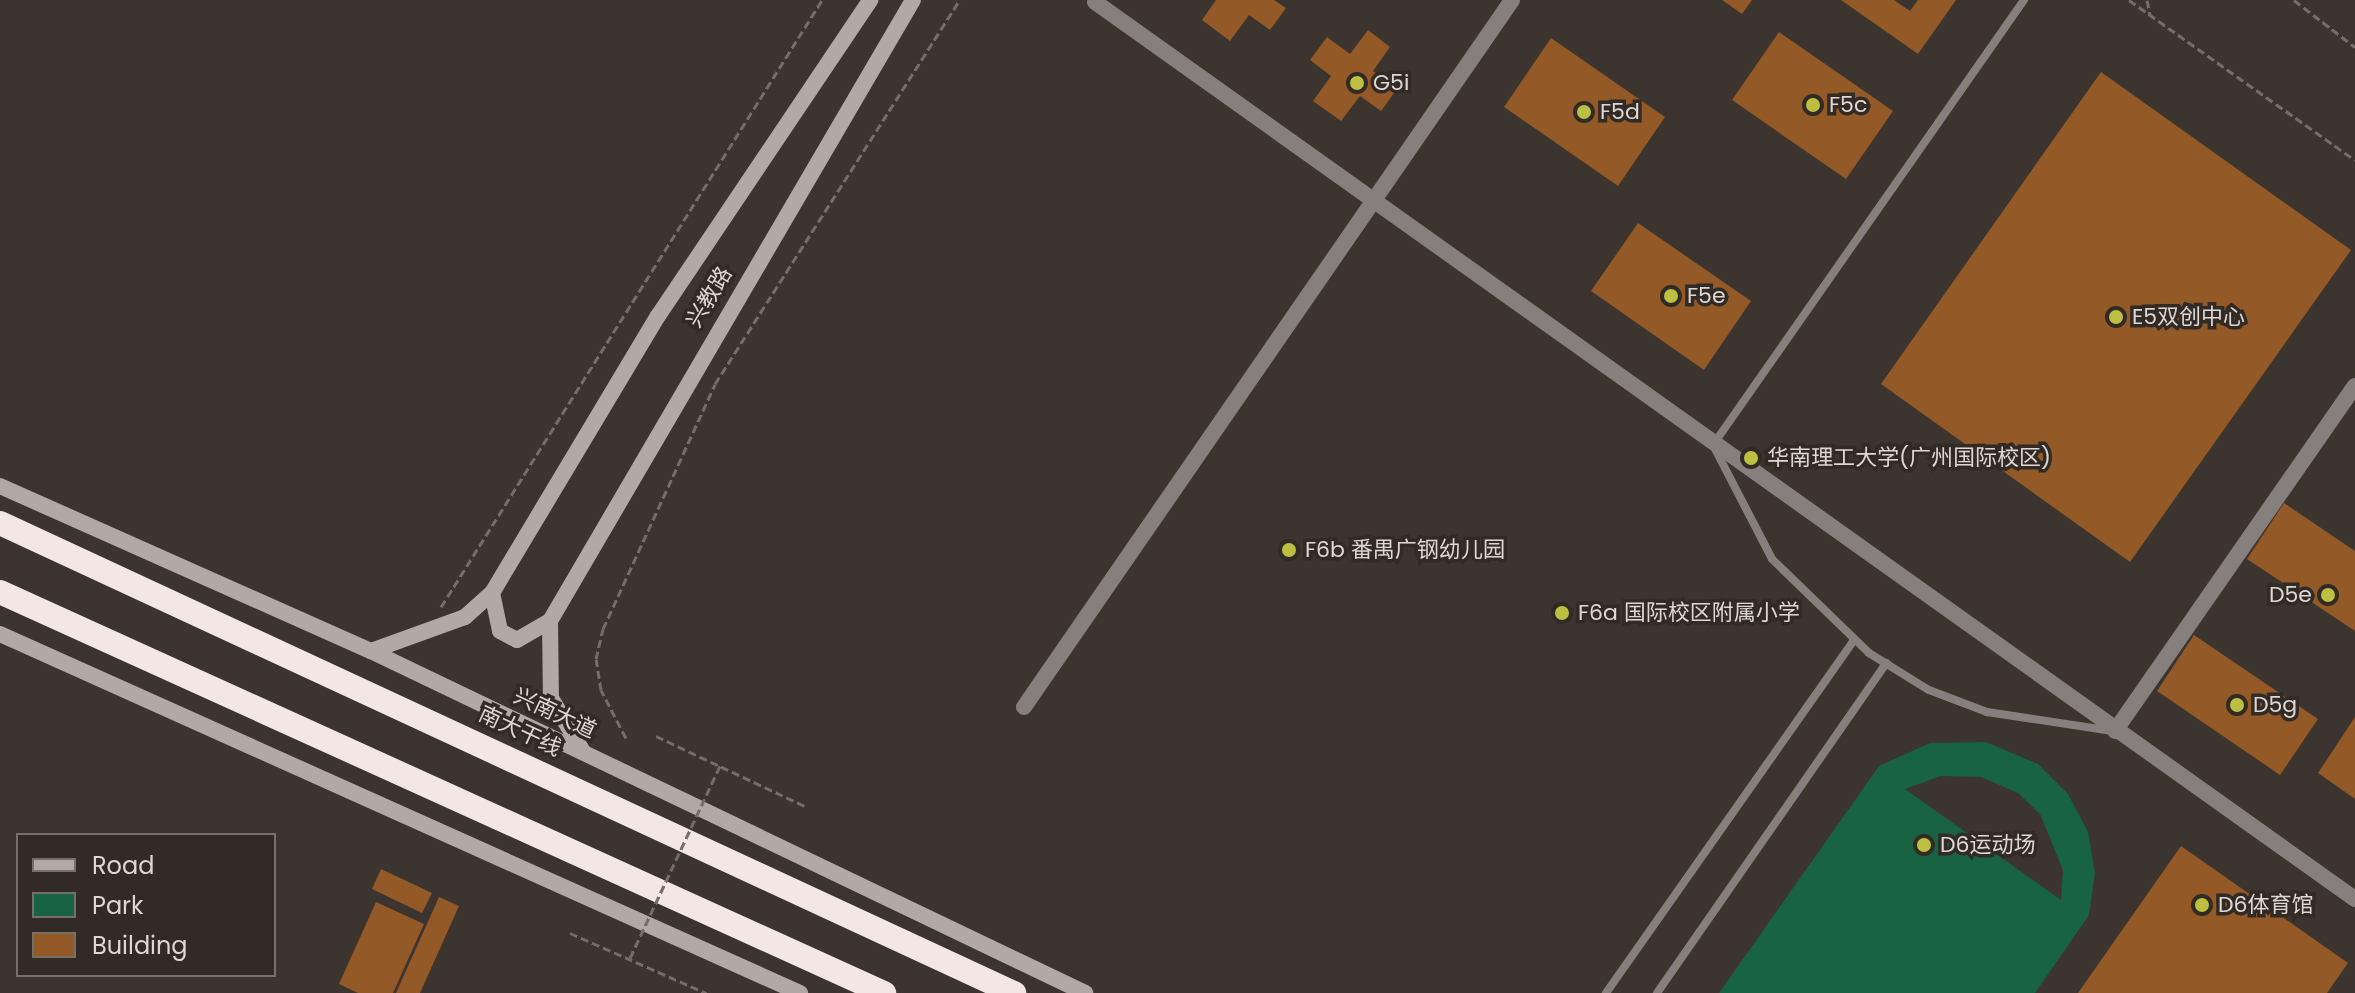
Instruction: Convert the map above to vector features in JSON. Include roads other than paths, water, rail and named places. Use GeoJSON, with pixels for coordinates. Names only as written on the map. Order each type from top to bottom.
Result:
{"type":"FeatureCollection","features":[{"type":"Feature","properties":{"kind":"highway","name":"南大干线"},"geometry":{"type":"LineString","coordinates":[[0,523],[1014,993]]}},
{"type":"Feature","properties":{"kind":"highway"},"geometry":{"type":"LineString","coordinates":[[0,592],[884,993]]}},
{"type":"Feature","properties":{"kind":"main road","name":"兴教路"},"geometry":{"type":"LineString","coordinates":[[371,651],[465,617],[492,593],[658,316],[870,0]]}},
{"type":"Feature","properties":{"kind":"main road","name":"兴教路"},"geometry":{"type":"LineString","coordinates":[[550,621],[913,0]]}},
{"type":"Feature","properties":{"kind":"main road","name":"兴南大道"},"geometry":{"type":"LineString","coordinates":[[0,486],[371,651],[1085,993]]}},
{"type":"Feature","properties":{"kind":"main road"},"geometry":{"type":"LineString","coordinates":[[492,593],[500,631],[517,640],[550,621],[551,698],[583,751]]}},
{"type":"Feature","properties":{"kind":"main road"},"geometry":{"type":"LineString","coordinates":[[0,634],[800,993]]}},
{"type":"Feature","properties":{"kind":"street"},"geometry":{"type":"LineString","coordinates":[[1024,707],[1512,0]]}},
{"type":"Feature","properties":{"kind":"street"},"geometry":{"type":"LineString","coordinates":[[1095,2],[1374,199],[1713,445],[2355,899]]}},
{"type":"Feature","properties":{"kind":"street"},"geometry":{"type":"LineString","coordinates":[[2115,731],[2355,386]]}},
{"type":"Feature","properties":{"kind":"lane"},"geometry":{"type":"LineString","coordinates":[[2024,0],[1713,445],[1772,559],[1854,640],[1886,663],[1987,712],[2115,731]]}},
{"type":"Feature","properties":{"kind":"lane"},"geometry":{"type":"LineString","coordinates":[[1606,993],[1854,640]]}},
{"type":"Feature","properties":{"kind":"lane"},"geometry":{"type":"LineString","coordinates":[[1657,993],[1886,663]]}},
{"type":"Feature","properties":{"kind":"place","name":"G5i"},"geometry":{"type":"Point","coordinates":[1357,83]}},
{"type":"Feature","properties":{"kind":"place","name":"F5c"},"geometry":{"type":"Point","coordinates":[1813,105]}},
{"type":"Feature","properties":{"kind":"place","name":"F5d"},"geometry":{"type":"Point","coordinates":[1584,112]}},
{"type":"Feature","properties":{"kind":"place","name":"F5e"},"geometry":{"type":"Point","coordinates":[1671,296]}},
{"type":"Feature","properties":{"kind":"place","name":"E5双创中心"},"geometry":{"type":"Point","coordinates":[2116,317]}},
{"type":"Feature","properties":{"kind":"place","name":"华南理工大学(广州国际校区)"},"geometry":{"type":"Point","coordinates":[1751,458]}},
{"type":"Feature","properties":{"kind":"place","name":"F6b 番禺广钢幼儿园"},"geometry":{"type":"Point","coordinates":[1289,550]}},
{"type":"Feature","properties":{"kind":"place","name":"D5e"},"geometry":{"type":"Point","coordinates":[2328,595]}},
{"type":"Feature","properties":{"kind":"place","name":"F6a 国际校区附属小学"},"geometry":{"type":"Point","coordinates":[1562,613]}},
{"type":"Feature","properties":{"kind":"place","name":"D5g"},"geometry":{"type":"Point","coordinates":[2237,705]}},
{"type":"Feature","properties":{"kind":"place","name":"D6运动场"},"geometry":{"type":"Point","coordinates":[1924,845]}},
{"type":"Feature","properties":{"kind":"place","name":"D6体育馆"},"geometry":{"type":"Point","coordinates":[2202,905]}}]}
